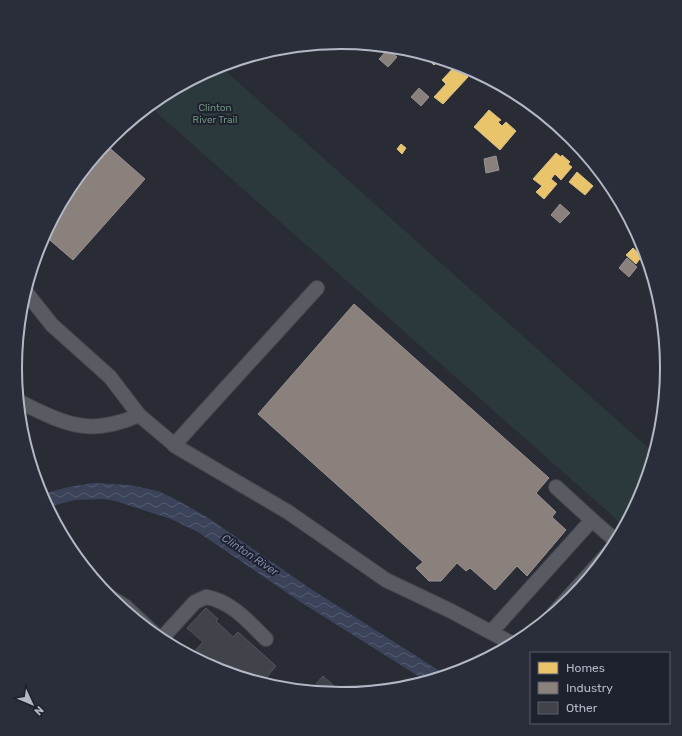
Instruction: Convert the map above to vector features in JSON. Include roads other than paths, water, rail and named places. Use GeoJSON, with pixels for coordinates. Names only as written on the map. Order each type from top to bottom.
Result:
{"type":"FeatureCollection","features":[{"type":"Feature","properties":{"kind":"street"},"geometry":{"type":"LineString","coordinates":[[174,445],[317,288]]}},
{"type":"Feature","properties":{"kind":"street"},"geometry":{"type":"LineString","coordinates":[[30,298],[52,326],[110,377],[139,415],[174,445],[288,512],[386,580],[438,604],[506,640]]}},
{"type":"Feature","properties":{"kind":"street"},"geometry":{"type":"LineString","coordinates":[[24,404],[55,419],[85,426],[127,420],[139,415]]}},
{"type":"Feature","properties":{"kind":"street"},"geometry":{"type":"LineString","coordinates":[[556,487],[611,537]]}},
{"type":"Feature","properties":{"kind":"street"},"geometry":{"type":"LineString","coordinates":[[491,632],[592,520]]}},
{"type":"Feature","properties":{"kind":"street"},"geometry":{"type":"LineString","coordinates":[[165,634],[195,602],[206,597],[227,604],[247,620],[266,639]]}},
{"type":"Feature","properties":{"kind":"water","name":"Clinton River"},"geometry":{"type":"Polygon","coordinates":[[[93,483],[130,485],[158,491],[175,499],[207,517],[308,587],[440,671],[420,677],[299,601],[198,532],[171,519],[115,501],[103,499],[75,500],[53,506],[47,492],[93,483]]]}},
{"type":"Feature","properties":{"kind":"park label","name":"Clinton River Trail"},"geometry":{"type":"Point","coordinates":[215,114]}}]}
